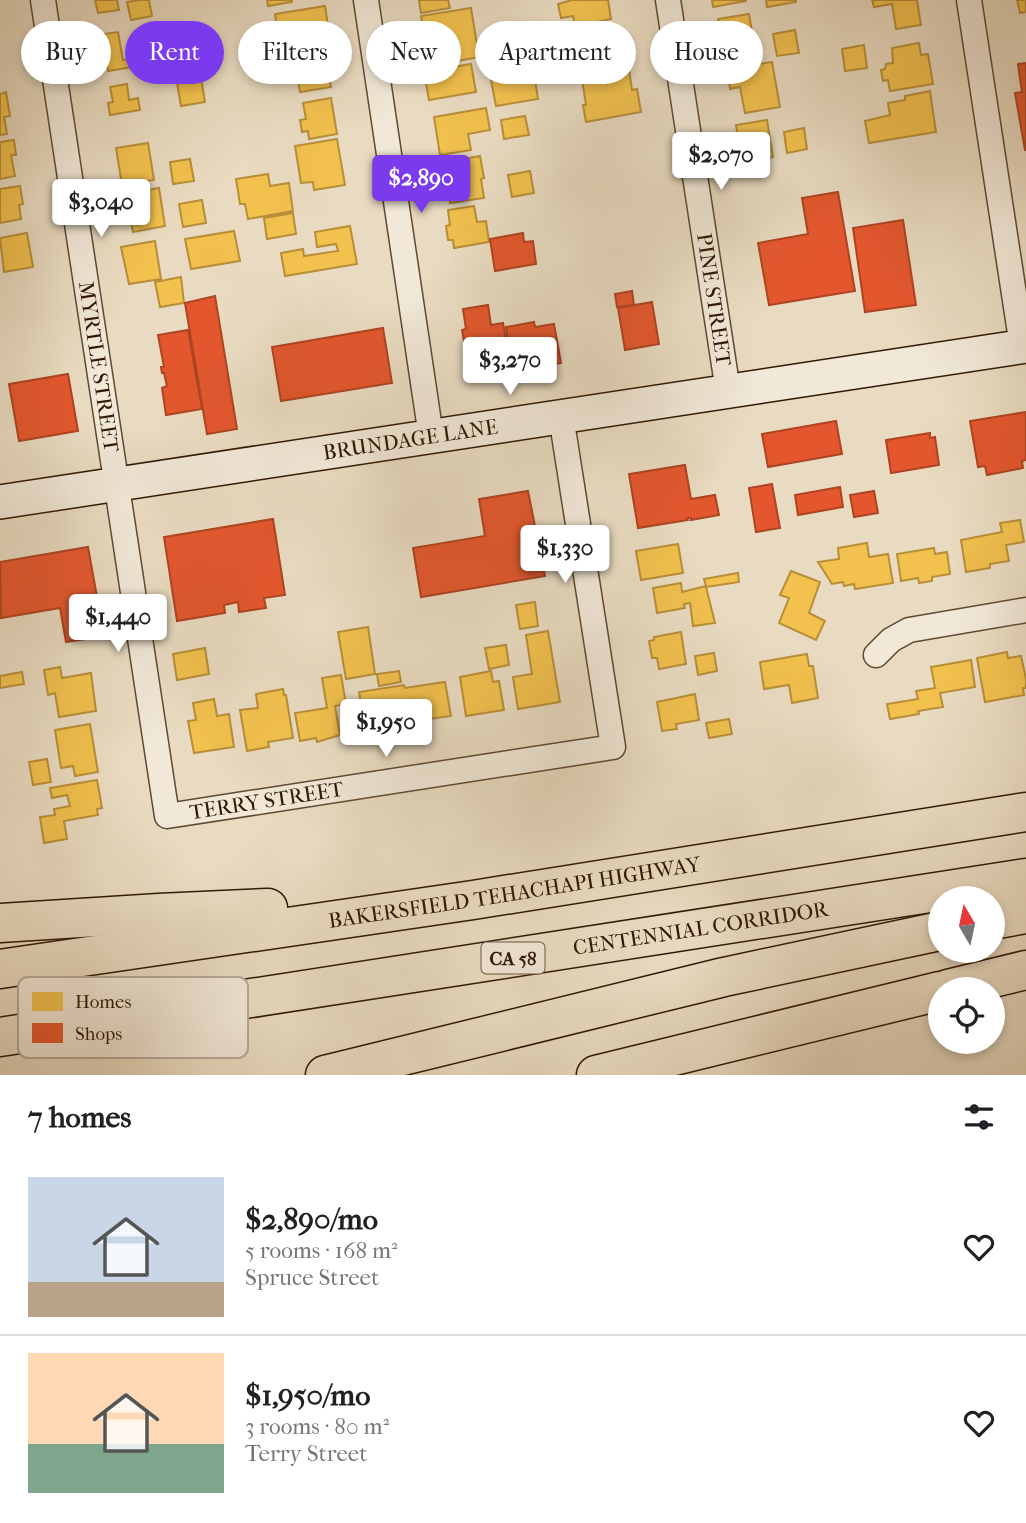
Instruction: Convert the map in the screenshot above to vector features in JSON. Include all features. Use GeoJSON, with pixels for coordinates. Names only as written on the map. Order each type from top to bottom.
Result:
{"type":"FeatureCollection","features":[{"type":"Feature","properties":{"kind":"highway","name":"BAKERSFIELD TEHACHAPI HIGHWAY"},"geometry":{"type":"LineString","coordinates":[[0,969],[473,900],[1026,812]]}},
{"type":"Feature","properties":{"kind":"highway","name":"CENTENNIAL CORRIDOR"},"geometry":{"type":"LineString","coordinates":[[248,999],[1026,878]]}},
{"type":"Feature","properties":{"kind":"highway"},"geometry":{"type":"LineString","coordinates":[[0,923],[159,913],[473,900]]}},
{"type":"Feature","properties":{"kind":"highway"},"geometry":{"type":"LineString","coordinates":[[1005,918],[1026,914]]}},
{"type":"Feature","properties":{"kind":"highway"},"geometry":{"type":"LineString","coordinates":[[325,1075],[724,977],[928,934]]}},
{"type":"Feature","properties":{"kind":"highway"},"geometry":{"type":"LineString","coordinates":[[997,977],[1026,970]]}},
{"type":"Feature","properties":{"kind":"highway"},"geometry":{"type":"LineString","coordinates":[[596,1075],[928,994]]}},
{"type":"Feature","properties":{"kind":"highway","name":"CENTENNIAL CORRIDOR"},"geometry":{"type":"LineString","coordinates":[[0,1037],[18,1034]]}},
{"type":"Feature","properties":{"kind":"main road","name":"BRUNDAGE LANE"},"geometry":{"type":"LineString","coordinates":[[0,502],[1024,346]]}},
{"type":"Feature","properties":{"kind":"street","name":"MYRTLE STREET"},"geometry":{"type":"LineString","coordinates":[[43,0],[167,816]]}},
{"type":"Feature","properties":{"kind":"street"},"geometry":{"type":"LineString","coordinates":[[366,0],[431,436]]}},
{"type":"Feature","properties":{"kind":"street","name":"PINE STREET"},"geometry":{"type":"LineString","coordinates":[[668,0],[728,391]]}},
{"type":"Feature","properties":{"kind":"street"},"geometry":{"type":"LineString","coordinates":[[969,0],[1024,346]]}},
{"type":"Feature","properties":{"kind":"street","name":"TERRY STREET"},"geometry":{"type":"LineString","coordinates":[[167,816],[613,747],[561,416]]}},
{"type":"Feature","properties":{"kind":"street"},"geometry":{"type":"LineString","coordinates":[[876,655],[891,640],[909,630],[1026,610]]}},
{"type":"Feature","properties":{"kind":"building: Homes"},"geometry":{"type":"Polygon","coordinates":[[[95,0],[117,0],[119,10],[98,13],[95,0]]]}},
{"type":"Feature","properties":{"kind":"building: Homes"},"geometry":{"type":"Polygon","coordinates":[[[149,0],[152,16],[131,20],[127,2],[149,0]]]}},
{"type":"Feature","properties":{"kind":"building: Homes"},"geometry":{"type":"Polygon","coordinates":[[[267,0],[292,0],[292,2],[268,6],[267,0]]]}},
{"type":"Feature","properties":{"kind":"building: Homes"},"geometry":{"type":"Polygon","coordinates":[[[419,0],[448,0],[450,8],[421,13],[419,0]]]}},
{"type":"Feature","properties":{"kind":"building: Homes"},"geometry":{"type":"Polygon","coordinates":[[[572,0],[608,0],[611,19],[574,21],[573,16],[561,18],[558,4],[572,0]]]}},
{"type":"Feature","properties":{"kind":"building: Homes"},"geometry":{"type":"Polygon","coordinates":[[[712,0],[746,0],[746,1],[713,7],[712,0]]]}},
{"type":"Feature","properties":{"kind":"building: Homes"},"geometry":{"type":"Polygon","coordinates":[[[766,0],[796,0],[796,2],[767,7],[766,0]]]}},
{"type":"Feature","properties":{"kind":"building: Homes"},"geometry":{"type":"Polygon","coordinates":[[[872,0],[917,0],[921,25],[896,29],[892,4],[874,7],[872,0]]]}},
{"type":"Feature","properties":{"kind":"building: Homes"},"geometry":{"type":"Polygon","coordinates":[[[1017,0],[1026,0],[1026,12],[1020,13],[1017,0]]]}},
{"type":"Feature","properties":{"kind":"building: Homes"},"geometry":{"type":"Polygon","coordinates":[[[325,6],[327,21],[276,21],[275,14],[325,6]]]}},
{"type":"Feature","properties":{"kind":"building: Homes"},"geometry":{"type":"Polygon","coordinates":[[[471,8],[475,58],[461,60],[461,21],[422,21],[421,16],[471,8]]]}},
{"type":"Feature","properties":{"kind":"building: Homes"},"geometry":{"type":"Polygon","coordinates":[[[749,14],[750,21],[718,21],[749,14]]]}},
{"type":"Feature","properties":{"kind":"building: Homes"},"geometry":{"type":"Polygon","coordinates":[[[795,30],[799,53],[777,56],[773,34],[795,30]]]}},
{"type":"Feature","properties":{"kind":"building: Homes"},"geometry":{"type":"Polygon","coordinates":[[[118,32],[125,68],[111,71],[111,33],[118,32]]]}},
{"type":"Feature","properties":{"kind":"building: Homes"},"geometry":{"type":"Polygon","coordinates":[[[919,43],[921,55],[928,54],[933,84],[890,91],[888,80],[883,81],[881,70],[885,69],[886,64],[893,63],[892,48],[919,43]]]}},
{"type":"Feature","properties":{"kind":"building: Homes"},"geometry":{"type":"Polygon","coordinates":[[[864,45],[867,68],[845,71],[842,49],[864,45]]]}},
{"type":"Feature","properties":{"kind":"building: Homes"},"geometry":{"type":"Polygon","coordinates":[[[772,62],[780,107],[745,113],[740,87],[730,89],[729,84],[763,84],[763,63],[772,62]]]}},
{"type":"Feature","properties":{"kind":"building: Homes"},"geometry":{"type":"Polygon","coordinates":[[[471,64],[476,92],[429,100],[426,84],[461,84],[461,66],[471,64]]]}},
{"type":"Feature","properties":{"kind":"building: Homes"},"geometry":{"type":"Polygon","coordinates":[[[127,84],[129,100],[138,98],[140,110],[110,115],[108,103],[113,102],[110,87],[127,84]]]}},
{"type":"Feature","properties":{"kind":"building: Homes"},"geometry":{"type":"Polygon","coordinates":[[[177,84],[202,84],[205,102],[181,106],[177,84]]]}},
{"type":"Feature","properties":{"kind":"building: Homes"},"geometry":{"type":"Polygon","coordinates":[[[299,84],[330,84],[331,87],[300,92],[299,84]]]}},
{"type":"Feature","properties":{"kind":"building: Homes"},"geometry":{"type":"Polygon","coordinates":[[[492,84],[536,84],[538,99],[496,106],[492,84]]]}},
{"type":"Feature","properties":{"kind":"building: Homes"},"geometry":{"type":"Polygon","coordinates":[[[583,84],[631,84],[632,90],[637,89],[641,112],[586,122],[583,105],[586,105],[583,84]]]}},
{"type":"Feature","properties":{"kind":"building: Homes"},"geometry":{"type":"Polygon","coordinates":[[[930,91],[936,132],[869,143],[865,121],[890,115],[888,103],[930,91]]]}},
{"type":"Feature","properties":{"kind":"building: Homes"},"geometry":{"type":"Polygon","coordinates":[[[6,92],[10,116],[4,117],[7,134],[0,135],[0,94],[6,92]]]}},
{"type":"Feature","properties":{"kind":"building: Homes"},"geometry":{"type":"Polygon","coordinates":[[[331,98],[337,134],[309,139],[308,131],[302,132],[300,120],[306,119],[303,103],[331,98]]]}},
{"type":"Feature","properties":{"kind":"building: Homes"},"geometry":{"type":"Polygon","coordinates":[[[486,108],[490,130],[468,134],[471,150],[440,155],[434,117],[486,108]]]}},
{"type":"Feature","properties":{"kind":"building: Homes"},"geometry":{"type":"Polygon","coordinates":[[[525,116],[529,135],[504,139],[501,120],[525,116]]]}},
{"type":"Feature","properties":{"kind":"building: Homes"},"geometry":{"type":"Polygon","coordinates":[[[767,120],[773,157],[742,163],[736,125],[767,120]]]}},
{"type":"Feature","properties":{"kind":"building: Homes"},"geometry":{"type":"Polygon","coordinates":[[[804,128],[807,149],[787,153],[784,132],[804,128]]]}},
{"type":"Feature","properties":{"kind":"building: Homes"},"geometry":{"type":"Polygon","coordinates":[[[337,139],[345,185],[314,190],[313,182],[301,183],[295,146],[337,139]]]}},
{"type":"Feature","properties":{"kind":"building: Homes"},"geometry":{"type":"Polygon","coordinates":[[[14,140],[16,155],[11,155],[15,176],[0,179],[0,142],[14,140]]]}},
{"type":"Feature","properties":{"kind":"building: Homes"},"geometry":{"type":"Polygon","coordinates":[[[148,143],[154,180],[122,185],[116,148],[148,143]]]}},
{"type":"Feature","properties":{"kind":"building: Homes"},"geometry":{"type":"Polygon","coordinates":[[[480,156],[484,198],[450,203],[443,163],[480,156]]]}},
{"type":"Feature","properties":{"kind":"building: Homes"},"geometry":{"type":"Polygon","coordinates":[[[190,159],[194,181],[173,184],[170,162],[190,159]]]}},
{"type":"Feature","properties":{"kind":"building: Homes"},"geometry":{"type":"Polygon","coordinates":[[[530,171],[534,193],[512,197],[508,175],[530,171]]]}},
{"type":"Feature","properties":{"kind":"building: Homes"},"geometry":{"type":"Polygon","coordinates":[[[268,174],[270,186],[289,183],[293,211],[248,219],[245,204],[240,204],[236,179],[268,174]]]}},
{"type":"Feature","properties":{"kind":"building: Homes"},"geometry":{"type":"Polygon","coordinates":[[[20,186],[23,204],[19,205],[21,219],[0,223],[0,189],[20,186]]]}},
{"type":"Feature","properties":{"kind":"building: Homes"},"geometry":{"type":"Polygon","coordinates":[[[159,188],[165,226],[133,232],[131,222],[125,223],[121,195],[159,188]]]}},
{"type":"Feature","properties":{"kind":"building: Homes"},"geometry":{"type":"Polygon","coordinates":[[[202,200],[206,223],[183,227],[179,204],[202,200]]]}},
{"type":"Feature","properties":{"kind":"building: Homes"},"geometry":{"type":"Polygon","coordinates":[[[474,206],[477,222],[486,221],[489,242],[454,248],[453,240],[448,240],[448,210],[474,206]]]}},
{"type":"Feature","properties":{"kind":"building: Homes"},"geometry":{"type":"Polygon","coordinates":[[[293,213],[296,234],[267,239],[264,218],[293,213]]]}},
{"type":"Feature","properties":{"kind":"building: Homes"},"geometry":{"type":"Polygon","coordinates":[[[350,226],[357,264],[285,276],[281,253],[303,249],[304,256],[338,251],[336,244],[317,247],[315,232],[350,226]]]}},
{"type":"Feature","properties":{"kind":"building: Homes"},"geometry":{"type":"Polygon","coordinates":[[[234,231],[240,261],[191,269],[185,239],[234,231]]]}},
{"type":"Feature","properties":{"kind":"building: Homes"},"geometry":{"type":"Polygon","coordinates":[[[27,233],[33,267],[4,272],[0,238],[27,233]]]}},
{"type":"Feature","properties":{"kind":"building: Homes"},"geometry":{"type":"Polygon","coordinates":[[[155,241],[161,279],[129,284],[121,247],[155,241]]]}},
{"type":"Feature","properties":{"kind":"building: Homes"},"geometry":{"type":"Polygon","coordinates":[[[181,277],[184,303],[160,307],[155,282],[181,277]]]}},
{"type":"Feature","properties":{"kind":"building: Homes"},"geometry":{"type":"Polygon","coordinates":[[[1020,520],[1024,542],[1006,545],[1009,561],[966,572],[961,540],[1002,532],[1000,523],[1020,520]]]}},
{"type":"Feature","properties":{"kind":"building: Homes"},"geometry":{"type":"Polygon","coordinates":[[[867,543],[869,557],[888,554],[893,583],[855,589],[854,584],[832,584],[818,562],[839,559],[838,548],[867,543]]]}},
{"type":"Feature","properties":{"kind":"building: Homes"},"geometry":{"type":"Polygon","coordinates":[[[678,544],[683,573],[641,580],[636,551],[678,544]]]}},
{"type":"Feature","properties":{"kind":"building: Homes"},"geometry":{"type":"Polygon","coordinates":[[[934,548],[935,554],[947,552],[950,574],[932,577],[932,581],[919,583],[918,578],[901,581],[897,554],[934,548]]]}},
{"type":"Feature","properties":{"kind":"building: Homes"},"geometry":{"type":"Polygon","coordinates":[[[791,571],[820,582],[809,613],[825,621],[816,640],[779,623],[789,598],[780,595],[791,571]]]}},
{"type":"Feature","properties":{"kind":"building: Homes"},"geometry":{"type":"Polygon","coordinates":[[[738,573],[739,582],[706,587],[715,623],[693,626],[690,603],[684,604],[685,608],[657,613],[653,588],[681,583],[682,592],[706,586],[704,579],[738,573]]]}},
{"type":"Feature","properties":{"kind":"building: Homes"},"geometry":{"type":"Polygon","coordinates":[[[535,602],[538,626],[520,629],[516,605],[535,602]]]}},
{"type":"Feature","properties":{"kind":"building: Homes"},"geometry":{"type":"Polygon","coordinates":[[[368,627],[375,674],[346,679],[338,632],[368,627]]]}},
{"type":"Feature","properties":{"kind":"building: Homes"},"geometry":{"type":"Polygon","coordinates":[[[548,631],[560,702],[518,709],[513,677],[532,674],[526,635],[548,631]]]}},
{"type":"Feature","properties":{"kind":"building: Homes"},"geometry":{"type":"Polygon","coordinates":[[[681,632],[686,664],[659,669],[657,658],[652,658],[649,641],[654,640],[654,637],[681,632]]]}},
{"type":"Feature","properties":{"kind":"building: Homes"},"geometry":{"type":"Polygon","coordinates":[[[506,645],[509,665],[489,669],[485,648],[506,645]]]}},
{"type":"Feature","properties":{"kind":"building: Homes"},"geometry":{"type":"Polygon","coordinates":[[[205,648],[209,674],[177,680],[173,654],[205,648]]]}},
{"type":"Feature","properties":{"kind":"building: Homes"},"geometry":{"type":"Polygon","coordinates":[[[1007,652],[1008,658],[1021,656],[1026,679],[1024,695],[985,702],[977,658],[1007,652]]]}},
{"type":"Feature","properties":{"kind":"building: Homes"},"geometry":{"type":"Polygon","coordinates":[[[714,653],[717,671],[698,675],[695,656],[714,653]]]}},
{"type":"Feature","properties":{"kind":"building: Homes"},"geometry":{"type":"Polygon","coordinates":[[[807,654],[809,666],[813,666],[818,698],[792,703],[789,685],[764,689],[760,662],[807,654]]]}},
{"type":"Feature","properties":{"kind":"building: Homes"},"geometry":{"type":"Polygon","coordinates":[[[971,660],[975,687],[940,693],[943,707],[890,719],[887,704],[918,699],[916,691],[935,688],[931,667],[971,660]]]}},
{"type":"Feature","properties":{"kind":"building: Homes"},"geometry":{"type":"Polygon","coordinates":[[[60,667],[62,678],[91,673],[96,711],[59,717],[55,693],[48,695],[44,670],[60,667]]]}},
{"type":"Feature","properties":{"kind":"building: Homes"},"geometry":{"type":"Polygon","coordinates":[[[399,671],[401,682],[379,686],[377,674],[399,671]]]}},
{"type":"Feature","properties":{"kind":"building: Homes"},"geometry":{"type":"Polygon","coordinates":[[[491,671],[493,682],[499,681],[504,710],[466,716],[460,677],[491,671]]]}},
{"type":"Feature","properties":{"kind":"building: Homes"},"geometry":{"type":"Polygon","coordinates":[[[22,672],[24,684],[0,688],[0,676],[22,672]]]}},
{"type":"Feature","properties":{"kind":"building: Homes"},"geometry":{"type":"Polygon","coordinates":[[[341,675],[346,704],[335,706],[340,735],[317,742],[316,738],[300,741],[295,713],[327,708],[322,678],[341,675]]]}},
{"type":"Feature","properties":{"kind":"building: Homes"},"geometry":{"type":"Polygon","coordinates":[[[445,682],[451,716],[365,728],[359,692],[445,682]]]}},
{"type":"Feature","properties":{"kind":"building: Homes"},"geometry":{"type":"Polygon","coordinates":[[[283,689],[293,738],[268,742],[269,747],[247,751],[240,710],[258,708],[256,694],[283,689]]]}},
{"type":"Feature","properties":{"kind":"building: Homes"},"geometry":{"type":"Polygon","coordinates":[[[695,694],[699,720],[676,724],[677,729],[662,731],[657,702],[695,694]]]}},
{"type":"Feature","properties":{"kind":"building: Homes"},"geometry":{"type":"Polygon","coordinates":[[[214,699],[217,716],[229,714],[234,747],[194,753],[188,721],[196,720],[193,703],[214,699]]]}},
{"type":"Feature","properties":{"kind":"building: Homes"},"geometry":{"type":"Polygon","coordinates":[[[729,719],[732,734],[709,738],[706,723],[729,719]]]}},
{"type":"Feature","properties":{"kind":"building: Homes"},"geometry":{"type":"Polygon","coordinates":[[[90,724],[98,772],[75,776],[73,766],[61,768],[55,730],[90,724]]]}},
{"type":"Feature","properties":{"kind":"building: Homes"},"geometry":{"type":"Polygon","coordinates":[[[47,759],[51,782],[33,785],[29,762],[47,759]]]}},
{"type":"Feature","properties":{"kind":"building: Homes"},"geometry":{"type":"Polygon","coordinates":[[[97,780],[102,808],[97,809],[98,815],[64,821],[67,839],[44,843],[40,817],[55,815],[54,809],[70,806],[67,795],[52,798],[50,788],[97,780]]]}},
{"type":"Feature","properties":{"kind":"building: Shops"},"geometry":{"type":"Polygon","coordinates":[[[1026,63],[1025,150],[1015,93],[1022,92],[1018,64],[1026,63]]]}},
{"type":"Feature","properties":{"kind":"building: Shops"},"geometry":{"type":"Polygon","coordinates":[[[838,192],[855,291],[769,305],[758,243],[808,234],[802,198],[838,192]]]}},
{"type":"Feature","properties":{"kind":"building: Shops"},"geometry":{"type":"Polygon","coordinates":[[[903,220],[916,305],[865,312],[853,228],[903,220]]]}},
{"type":"Feature","properties":{"kind":"building: Shops"},"geometry":{"type":"Polygon","coordinates":[[[523,233],[524,242],[533,241],[536,264],[495,271],[490,239],[523,233]]]}},
{"type":"Feature","properties":{"kind":"building: Shops"},"geometry":{"type":"Polygon","coordinates":[[[632,291],[634,305],[617,307],[615,294],[632,291]]]}},
{"type":"Feature","properties":{"kind":"building: Shops"},"geometry":{"type":"Polygon","coordinates":[[[215,296],[237,429],[207,434],[185,303],[215,296]]]}},
{"type":"Feature","properties":{"kind":"building: Shops"},"geometry":{"type":"Polygon","coordinates":[[[652,302],[659,344],[625,350],[618,308],[652,302]]]}},
{"type":"Feature","properties":{"kind":"building: Shops"},"geometry":{"type":"Polygon","coordinates":[[[488,305],[491,325],[503,323],[509,357],[468,364],[462,330],[466,329],[463,309],[488,305]]]}},
{"type":"Feature","properties":{"kind":"building: Shops"},"geometry":{"type":"Polygon","coordinates":[[[534,322],[535,327],[554,324],[561,363],[513,371],[506,327],[534,322]]]}},
{"type":"Feature","properties":{"kind":"building: Shops"},"geometry":{"type":"Polygon","coordinates":[[[383,328],[392,383],[281,401],[272,347],[383,328]]]}},
{"type":"Feature","properties":{"kind":"building: Shops"},"geometry":{"type":"Polygon","coordinates":[[[188,330],[202,409],[166,415],[162,388],[167,386],[162,373],[161,367],[164,367],[158,335],[188,330]]]}},
{"type":"Feature","properties":{"kind":"building: Shops"},"geometry":{"type":"Polygon","coordinates":[[[68,374],[78,431],[19,441],[9,384],[68,374]]]}},
{"type":"Feature","properties":{"kind":"building: Shops"},"geometry":{"type":"Polygon","coordinates":[[[1026,412],[1026,460],[1022,461],[1023,468],[987,475],[985,466],[978,467],[970,421],[1026,412]]]}},
{"type":"Feature","properties":{"kind":"building: Shops"},"geometry":{"type":"Polygon","coordinates":[[[836,421],[842,454],[768,467],[762,434],[836,421]]]}},
{"type":"Feature","properties":{"kind":"building: Shops"},"geometry":{"type":"Polygon","coordinates":[[[930,433],[930,438],[935,437],[939,465],[891,473],[886,440],[930,433]]]}},
{"type":"Feature","properties":{"kind":"building: Shops"},"geometry":{"type":"Polygon","coordinates":[[[685,465],[691,499],[715,495],[719,515],[691,520],[687,518],[688,520],[638,528],[629,474],[685,465]]]}},
{"type":"Feature","properties":{"kind":"building: Shops"},"geometry":{"type":"Polygon","coordinates":[[[772,484],[780,528],[756,532],[749,488],[772,484]]]}},
{"type":"Feature","properties":{"kind":"building: Shops"},"geometry":{"type":"Polygon","coordinates":[[[840,487],[843,507],[798,515],[795,495],[840,487]]]}},
{"type":"Feature","properties":{"kind":"building: Shops"},"geometry":{"type":"Polygon","coordinates":[[[528,491],[545,576],[421,597],[413,548],[485,536],[479,499],[528,491]]]}},
{"type":"Feature","properties":{"kind":"building: Shops"},"geometry":{"type":"Polygon","coordinates":[[[874,491],[878,513],[854,517],[850,495],[874,491]]]}},
{"type":"Feature","properties":{"kind":"building: Shops"},"geometry":{"type":"Polygon","coordinates":[[[273,519],[285,595],[264,598],[266,608],[239,612],[238,602],[224,605],[225,613],[177,621],[164,537],[273,519]]]}},
{"type":"Feature","properties":{"kind":"building: Shops"},"geometry":{"type":"Polygon","coordinates":[[[88,547],[104,636],[66,642],[60,608],[1,618],[0,562],[88,547]]]}}]}
